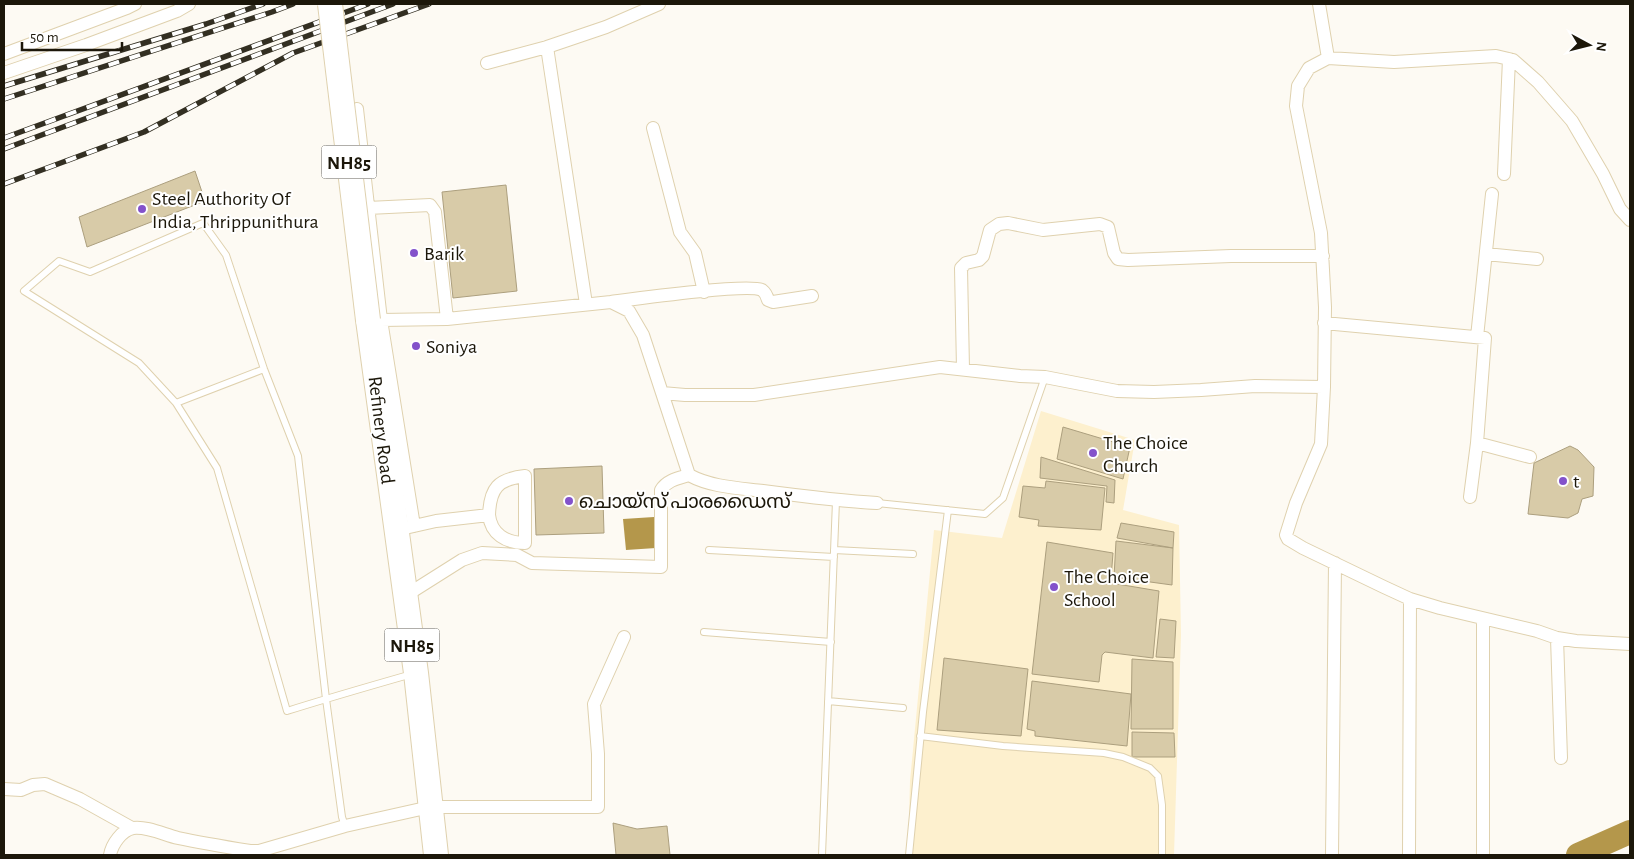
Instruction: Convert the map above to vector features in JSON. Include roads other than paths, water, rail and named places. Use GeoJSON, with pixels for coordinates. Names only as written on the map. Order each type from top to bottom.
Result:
{"type":"FeatureCollection","features":[{"type":"Feature","properties":{"kind":"highway","name":"Refinery Road"},"geometry":{"type":"LineString","coordinates":[[330,4],[390,485],[404,528],[405,596],[416,673],[436,855]]}},
{"type":"Feature","properties":{"kind":"street"},"geometry":{"type":"LineString","coordinates":[[4,54],[135,4]]}},
{"type":"Feature","properties":{"kind":"street"},"geometry":{"type":"LineString","coordinates":[[4,72],[86,46],[176,11],[189,4]]}},
{"type":"Feature","properties":{"kind":"street"},"geometry":{"type":"LineString","coordinates":[[487,63],[594,32],[660,4]]}},
{"type":"Feature","properties":{"kind":"street"},"geometry":{"type":"LineString","coordinates":[[1319,4],[1328,58]]}},
{"type":"Feature","properties":{"kind":"street"},"geometry":{"type":"LineString","coordinates":[[547,47],[586,304]]}},
{"type":"Feature","properties":{"kind":"street"},"geometry":{"type":"LineString","coordinates":[[1630,220],[1620,208],[1603,174],[1572,121],[1538,82],[1513,60],[1496,56],[1394,62],[1328,58],[1309,68],[1298,86],[1296,106],[1318,214],[1323,256],[1324,387],[1321,444],[1296,503],[1286,534],[1288,539],[1410,599],[1557,638],[1630,644]]}},
{"type":"Feature","properties":{"kind":"street"},"geometry":{"type":"LineString","coordinates":[[1504,174],[1509,59]]}},
{"type":"Feature","properties":{"kind":"street"},"geometry":{"type":"LineString","coordinates":[[357,109],[404,528],[436,521],[489,515]]}},
{"type":"Feature","properties":{"kind":"street"},"geometry":{"type":"LineString","coordinates":[[653,128],[680,232],[695,253],[704,292]]}},
{"type":"Feature","properties":{"kind":"street"},"geometry":{"type":"LineString","coordinates":[[1477,338],[1492,194]]}},
{"type":"Feature","properties":{"kind":"street"},"geometry":{"type":"LineString","coordinates":[[368,208],[430,205],[435,212],[447,319]]}},
{"type":"Feature","properties":{"kind":"street"},"geometry":{"type":"LineString","coordinates":[[963,369],[961,268],[966,263],[979,260],[983,256],[990,230],[999,224],[1008,223],[1043,230],[1100,224],[1108,227],[1114,253],[1118,259],[1128,260],[1231,256],[1323,256]]}},
{"type":"Feature","properties":{"kind":"street"},"geometry":{"type":"LineString","coordinates":[[1486,254],[1536,259]]}},
{"type":"Feature","properties":{"kind":"street"},"geometry":{"type":"LineString","coordinates":[[381,320],[447,319],[728,289],[761,289],[768,300],[773,302],[812,296]]}},
{"type":"Feature","properties":{"kind":"street"},"geometry":{"type":"LineString","coordinates":[[611,302],[629,311],[643,335],[689,475],[702,482],[836,501],[877,503]]}},
{"type":"Feature","properties":{"kind":"street"},"geometry":{"type":"LineString","coordinates":[[1324,323],[1485,338],[1477,443],[1470,497]]}},
{"type":"Feature","properties":{"kind":"street"},"geometry":{"type":"LineString","coordinates":[[662,393],[685,395],[754,394],[940,367],[1046,377],[1080,385],[1126,391],[1201,390],[1255,386],[1324,387]]}},
{"type":"Feature","properties":{"kind":"street"},"geometry":{"type":"LineString","coordinates":[[1477,443],[1530,457]]}},
{"type":"Feature","properties":{"kind":"street"},"geometry":{"type":"LineString","coordinates":[[405,596],[462,560],[488,553],[518,555],[532,563],[661,567],[661,490],[664,485],[671,481],[689,475]]}},
{"type":"Feature","properties":{"kind":"street"},"geometry":{"type":"LineString","coordinates":[[524,476],[525,544],[516,544],[492,529],[489,515],[490,496],[493,490],[504,480],[524,476]]}},
{"type":"Feature","properties":{"kind":"street"},"geometry":{"type":"LineString","coordinates":[[1332,855],[1335,562]]}},
{"type":"Feature","properties":{"kind":"street"},"geometry":{"type":"LineString","coordinates":[[1409,855],[1410,599]]}},
{"type":"Feature","properties":{"kind":"street"},"geometry":{"type":"LineString","coordinates":[[1483,619],[1484,855]]}},
{"type":"Feature","properties":{"kind":"street"},"geometry":{"type":"LineString","coordinates":[[110,855],[122,832],[132,828],[141,828],[250,851],[271,848],[345,826],[431,812],[598,807],[598,754],[594,704],[624,637]]}},
{"type":"Feature","properties":{"kind":"street"},"geometry":{"type":"LineString","coordinates":[[1557,638],[1560,758]]}},
{"type":"Feature","properties":{"kind":"street"},"geometry":{"type":"LineString","coordinates":[[4,789],[21,790],[32,785],[45,784],[80,799],[132,828]]}},
{"type":"Feature","properties":{"kind":"lane"},"geometry":{"type":"LineString","coordinates":[[345,826],[342,817],[326,699],[298,456],[264,369],[226,255],[203,223],[90,272],[59,261],[24,291],[139,363],[176,403],[218,468],[287,711],[326,699],[416,673]]}},
{"type":"Feature","properties":{"kind":"lane"},"geometry":{"type":"LineString","coordinates":[[176,403],[264,369]]}},
{"type":"Feature","properties":{"kind":"lane"},"geometry":{"type":"LineString","coordinates":[[877,503],[985,514],[1003,498],[1046,377]]}},
{"type":"Feature","properties":{"kind":"lane"},"geometry":{"type":"LineString","coordinates":[[822,855],[836,501]]}},
{"type":"Feature","properties":{"kind":"lane"},"geometry":{"type":"LineString","coordinates":[[909,855],[920,736],[948,510]]}},
{"type":"Feature","properties":{"kind":"lane"},"geometry":{"type":"LineString","coordinates":[[710,550],[913,554]]}},
{"type":"Feature","properties":{"kind":"lane"},"geometry":{"type":"LineString","coordinates":[[704,632],[831,642]]}},
{"type":"Feature","properties":{"kind":"lane"},"geometry":{"type":"LineString","coordinates":[[828,701],[903,708]]}},
{"type":"Feature","properties":{"kind":"lane"},"geometry":{"type":"LineString","coordinates":[[920,736],[1003,746],[1104,753],[1123,757],[1150,768],[1158,776],[1162,805],[1162,855]]}},
{"type":"Feature","properties":{"kind":"waterway"},"geometry":{"type":"LineString","coordinates":[[1578,855],[1630,832]]}},
{"type":"Feature","properties":{"kind":"railway"},"geometry":{"type":"LineString","coordinates":[[4,86],[206,24],[263,4]]}},
{"type":"Feature","properties":{"kind":"railway"},"geometry":{"type":"LineString","coordinates":[[4,99],[293,4]]}},
{"type":"Feature","properties":{"kind":"railway"},"geometry":{"type":"LineString","coordinates":[[4,138],[368,4]]}},
{"type":"Feature","properties":{"kind":"railway"},"geometry":{"type":"LineString","coordinates":[[4,149],[393,4]]}},
{"type":"Feature","properties":{"kind":"railway"},"geometry":{"type":"LineString","coordinates":[[4,184],[144,132],[293,53],[429,4]]}},
{"type":"Feature","properties":{"kind":"place","name":"Steel Authority Of India, Thrippunithura"},"geometry":{"type":"Point","coordinates":[142,209]}},
{"type":"Feature","properties":{"kind":"place","name":"Barik"},"geometry":{"type":"Point","coordinates":[414,253]}},
{"type":"Feature","properties":{"kind":"place","name":"Soniya"},"geometry":{"type":"Point","coordinates":[416,346]}},
{"type":"Feature","properties":{"kind":"place","name":"The Choice Church"},"geometry":{"type":"Point","coordinates":[1093,453]}},
{"type":"Feature","properties":{"kind":"place","name":"t"},"geometry":{"type":"Point","coordinates":[1563,481]}},
{"type":"Feature","properties":{"kind":"place","name":"ചൊയ്സ് പാരഡൈസ്"},"geometry":{"type":"Point","coordinates":[569,501]}},
{"type":"Feature","properties":{"kind":"place","name":"The Choice School"},"geometry":{"type":"Point","coordinates":[1054,587]}}]}
